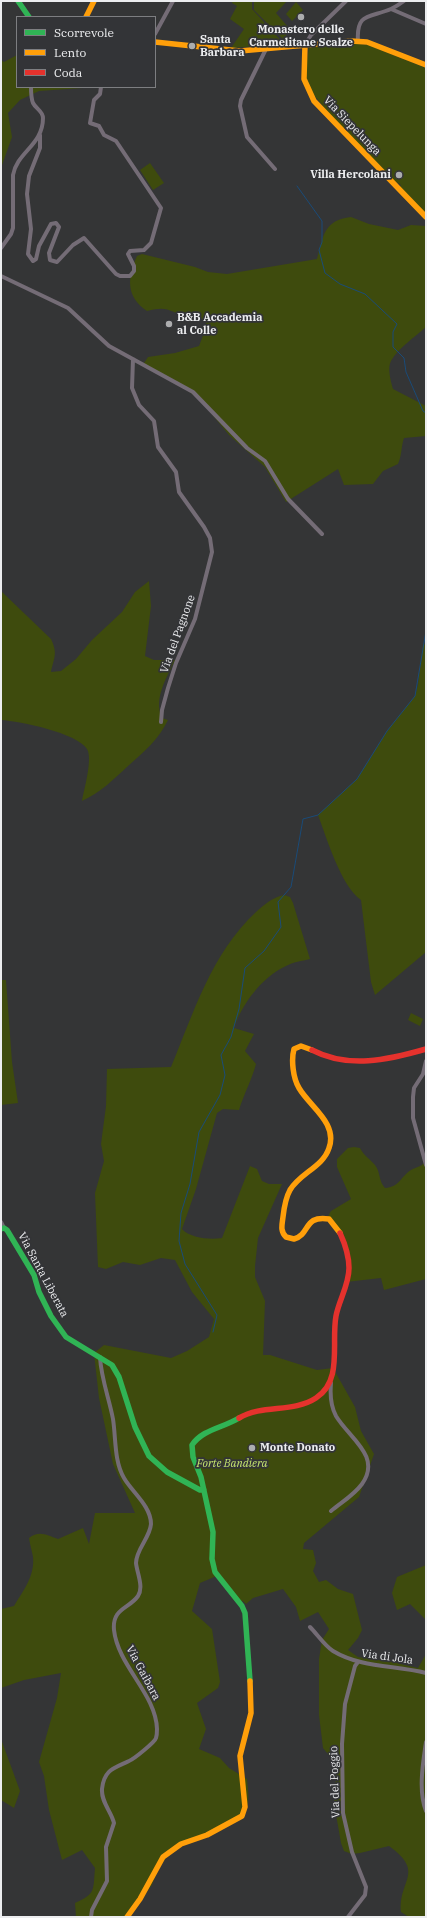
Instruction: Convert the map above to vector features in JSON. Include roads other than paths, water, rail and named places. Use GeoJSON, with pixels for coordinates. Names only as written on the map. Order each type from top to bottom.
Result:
{"type":"FeatureCollection","features":[{"type":"Feature","properties":{"kind":"street"},"geometry":{"type":"LineString","coordinates":[[18,1],[27,16]]}},
{"type":"Feature","properties":{"kind":"street"},"geometry":{"type":"LineString","coordinates":[[86,16],[94,1]]}},
{"type":"Feature","properties":{"kind":"street"},"geometry":{"type":"LineString","coordinates":[[156,32],[173,1]]}},
{"type":"Feature","properties":{"kind":"street"},"geometry":{"type":"LineString","coordinates":[[305,45],[311,34],[346,1]]}},
{"type":"Feature","properties":{"kind":"street"},"geometry":{"type":"LineString","coordinates":[[358,41],[357,31],[360,23],[365,17],[391,9],[404,1]]}},
{"type":"Feature","properties":{"kind":"street"},"geometry":{"type":"LineString","coordinates":[[391,9],[426,24]]}},
{"type":"Feature","properties":{"kind":"street"},"geometry":{"type":"LineString","coordinates":[[156,42],[222,50],[266,49],[358,41],[376,45],[426,65]]}},
{"type":"Feature","properties":{"kind":"street","name":"Via Siepelunga"},"geometry":{"type":"LineString","coordinates":[[305,45],[303,75],[307,89],[314,101],[322,111],[362,149],[403,195],[426,217]]}},
{"type":"Feature","properties":{"kind":"street"},"geometry":{"type":"LineString","coordinates":[[266,49],[241,100],[240,106],[247,137],[275,169]]}},
{"type":"Feature","properties":{"kind":"street"},"geometry":{"type":"LineString","coordinates":[[31,88],[33,103],[43,117],[40,135],[40,148],[29,176],[27,194],[31,229],[28,254],[33,261],[36,260],[39,246],[51,224],[56,223],[59,227],[49,253],[50,260],[57,262],[73,245],[84,238],[116,274],[126,277],[130,276],[134,271],[134,266],[128,254],[130,251],[144,250],[151,243],[161,208],[116,141],[104,135],[98,126],[90,123],[94,100],[100,94],[101,88]]}},
{"type":"Feature","properties":{"kind":"street"},"geometry":{"type":"LineString","coordinates":[[1,248],[11,234],[13,228],[12,175],[14,166],[30,150],[40,135]]}},
{"type":"Feature","properties":{"kind":"street"},"geometry":{"type":"LineString","coordinates":[[1,276],[68,308],[109,346],[193,392],[247,448],[266,461],[288,499],[322,534]]}},
{"type":"Feature","properties":{"kind":"street","name":"Via del Pagnone"},"geometry":{"type":"LineString","coordinates":[[133,358],[132,388],[139,404],[154,421],[158,447],[176,472],[179,492],[210,538],[212,552],[196,618],[176,663],[164,703],[161,722]]}},
{"type":"Feature","properties":{"kind":"street"},"geometry":{"type":"LineString","coordinates":[[331,1510],[361,1485],[368,1474],[369,1464],[357,1442],[340,1422],[333,1409],[330,1394],[335,1352],[334,1323],[349,1270],[340,1230],[329,1219],[319,1218],[312,1220],[306,1225],[302,1235],[294,1240],[287,1238],[283,1234],[281,1228],[286,1200],[292,1187],[303,1175],[316,1167],[324,1158],[327,1154],[331,1141],[330,1130],[325,1121],[296,1082],[292,1055],[294,1049],[301,1046],[307,1047],[324,1057],[349,1062],[374,1062],[426,1050]]}},
{"type":"Feature","properties":{"kind":"street"},"geometry":{"type":"LineString","coordinates":[[426,1061],[423,1074],[414,1088],[413,1118],[426,1165]]}},
{"type":"Feature","properties":{"kind":"street","name":"Via Santa Liberata"},"geometry":{"type":"LineString","coordinates":[[1,1222],[3,1229],[34,1275],[39,1292],[51,1316],[66,1337],[112,1365],[119,1377],[135,1427],[149,1456],[167,1472],[200,1490],[204,1490]]}},
{"type":"Feature","properties":{"kind":"street","name":"Via Gaibara"},"geometry":{"type":"LineString","coordinates":[[91,1917],[92,1910],[107,1881],[106,1847],[114,1823],[105,1804],[102,1789],[104,1781],[109,1771],[116,1765],[134,1759],[156,1739],[158,1730],[156,1718],[145,1694],[118,1648],[114,1630],[116,1617],[120,1611],[139,1594],[140,1589],[136,1563],[137,1556],[150,1529],[151,1523],[147,1510],[129,1486],[119,1468],[113,1420],[100,1357]]}},
{"type":"Feature","properties":{"kind":"street"},"geometry":{"type":"LineString","coordinates":[[127,1917],[140,1899],[163,1858],[181,1844],[207,1835],[242,1816],[245,1806],[240,1756],[251,1714],[250,1672],[245,1613],[242,1606],[214,1572],[212,1559],[213,1532],[201,1477],[193,1457],[192,1445],[198,1436],[227,1425],[252,1412],[266,1407],[310,1402],[328,1388],[332,1374]]}},
{"type":"Feature","properties":{"kind":"street","name":"Via di Jola"},"geometry":{"type":"LineString","coordinates":[[310,1627],[332,1651],[358,1662],[398,1667],[426,1673]]}},
{"type":"Feature","properties":{"kind":"street","name":"Via del Poggio"},"geometry":{"type":"LineString","coordinates":[[348,1917],[365,1895],[366,1887],[352,1852],[343,1813],[342,1744],[345,1704],[355,1666],[358,1662]]}},
{"type":"Feature","properties":{"kind":"street"},"geometry":{"type":"LineString","coordinates":[[426,1742],[423,1782],[423,1799],[426,1811]]}},
{"type":"Feature","properties":{"kind":"waterway"},"geometry":{"type":"LineString","coordinates":[[297,186],[322,221],[322,242],[319,250],[325,273],[340,284],[365,294],[397,324],[393,332],[393,347],[404,358],[406,372],[423,411],[426,413]]}},
{"type":"Feature","properties":{"kind":"waterway"},"geometry":{"type":"LineString","coordinates":[[213,1332],[217,1315],[185,1264],[179,1241],[181,1213],[190,1184],[199,1132],[220,1095],[225,1075],[221,1055],[231,1037],[239,1009],[245,968],[264,951],[281,927],[278,902],[291,887],[303,819],[318,815],[357,779],[387,731],[415,696],[426,631]]}},
{"type":"Feature","properties":{"kind":"place","name":"Monastero delle Carmelitane Scalze"},"geometry":{"type":"Point","coordinates":[301,17]}},
{"type":"Feature","properties":{"kind":"place","name":"Santa Barbara"},"geometry":{"type":"Point","coordinates":[192,46]}},
{"type":"Feature","properties":{"kind":"place","name":"Villa Hercolani"},"geometry":{"type":"Point","coordinates":[399,175]}},
{"type":"Feature","properties":{"kind":"place","name":"B&B Accademia al Colle"},"geometry":{"type":"Point","coordinates":[169,324]}},
{"type":"Feature","properties":{"kind":"place","name":"Monte Donato"},"geometry":{"type":"Point","coordinates":[252,1448]}},
{"type":"Feature","properties":{"kind":"park label","name":"Forte Bandiera"},"geometry":{"type":"Point","coordinates":[232,1464]}}]}
